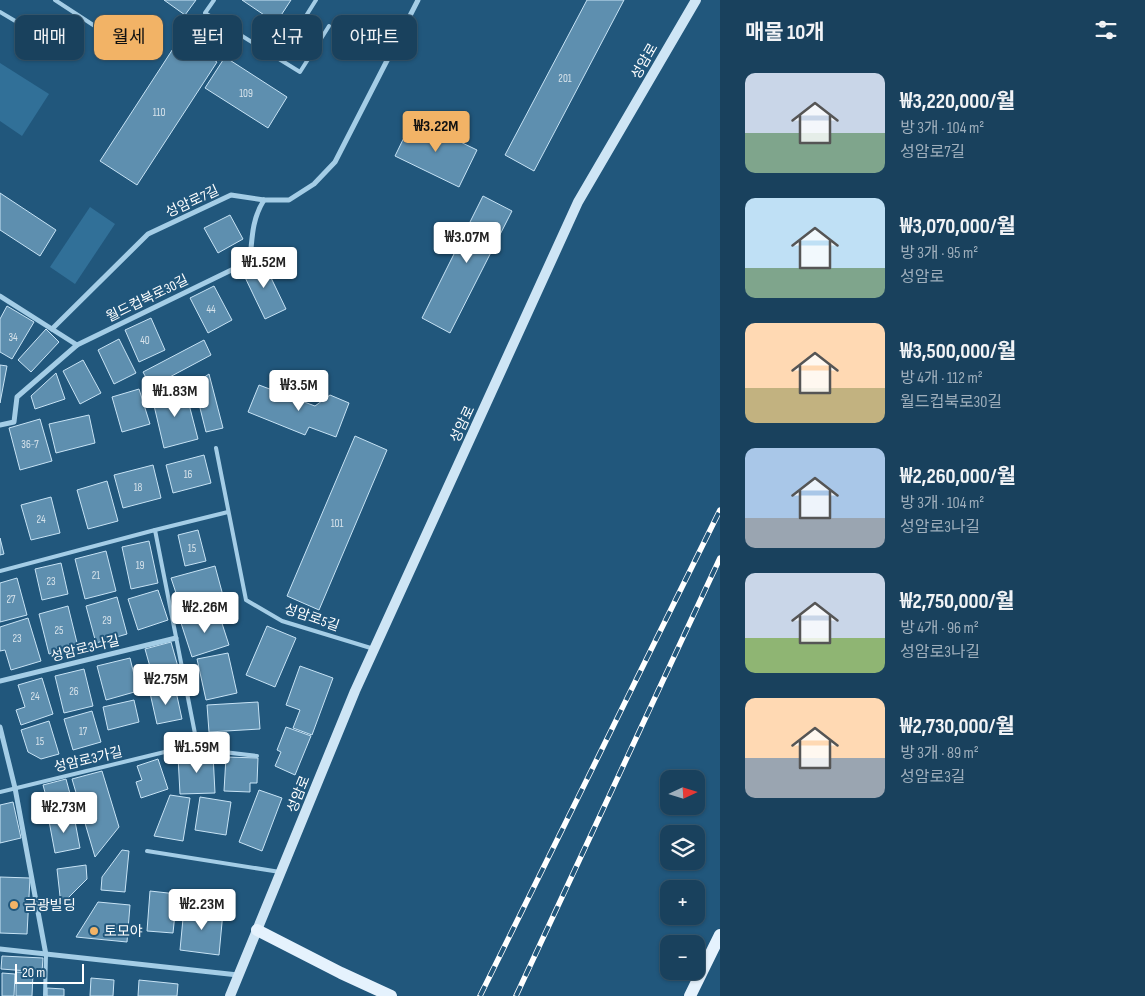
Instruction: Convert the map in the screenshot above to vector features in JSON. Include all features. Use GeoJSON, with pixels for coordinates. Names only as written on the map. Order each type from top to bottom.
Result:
{"type":"FeatureCollection","features":[{"type":"Feature","properties":{"kind":"main road","name":"성암로"},"geometry":{"type":"LineString","coordinates":[[230,996],[374,649],[578,202],[696,0]]}},
{"type":"Feature","properties":{"kind":"main road"},"geometry":{"type":"LineString","coordinates":[[257,930],[391,996]]}},
{"type":"Feature","properties":{"kind":"main road"},"geometry":{"type":"LineString","coordinates":[[690,996],[720,934]]}},
{"type":"Feature","properties":{"kind":"street","name":"성암로7길"},"geometry":{"type":"LineString","coordinates":[[52,329],[148,234],[231,195],[264,200],[289,200],[314,184],[335,162],[418,0]]}},
{"type":"Feature","properties":{"kind":"street","name":"월드컵북로30길"},"geometry":{"type":"LineString","coordinates":[[0,425],[14,422],[17,397],[77,345],[250,261],[253,226],[257,211],[264,200]]}},
{"type":"Feature","properties":{"kind":"street"},"geometry":{"type":"LineString","coordinates":[[0,296],[77,345]]}},
{"type":"Feature","properties":{"kind":"street","name":"성암로3나길"},"geometry":{"type":"LineString","coordinates":[[0,681],[176,638]]}},
{"type":"Feature","properties":{"kind":"street"},"geometry":{"type":"LineString","coordinates":[[0,726],[15,788],[46,955]]}},
{"type":"Feature","properties":{"kind":"street"},"geometry":{"type":"LineString","coordinates":[[0,950],[238,975]]}},
{"type":"Feature","properties":{"kind":"lane"},"geometry":{"type":"LineString","coordinates":[[55,0],[94,26]]}},
{"type":"Feature","properties":{"kind":"lane"},"geometry":{"type":"LineString","coordinates":[[214,0],[205,12],[252,42]]}},
{"type":"Feature","properties":{"kind":"lane"},"geometry":{"type":"LineString","coordinates":[[307,15],[316,0]]}},
{"type":"Feature","properties":{"kind":"lane"},"geometry":{"type":"LineString","coordinates":[[0,12],[15,21]]}},
{"type":"Feature","properties":{"kind":"lane"},"geometry":{"type":"LineString","coordinates":[[322,37],[329,26]]}},
{"type":"Feature","properties":{"kind":"lane"},"geometry":{"type":"LineString","coordinates":[[281,60],[300,72],[308,60]]}},
{"type":"Feature","properties":{"kind":"lane","name":"성암로5길"},"geometry":{"type":"LineString","coordinates":[[216,448],[246,600],[282,621],[374,649]]}},
{"type":"Feature","properties":{"kind":"lane"},"geometry":{"type":"LineString","coordinates":[[0,571],[228,512]]}},
{"type":"Feature","properties":{"kind":"lane"},"geometry":{"type":"LineString","coordinates":[[155,530],[198,749]]}},
{"type":"Feature","properties":{"kind":"lane","name":"성암로3가길"},"geometry":{"type":"LineString","coordinates":[[0,792],[177,749],[198,749],[256,756]]}},
{"type":"Feature","properties":{"kind":"lane"},"geometry":{"type":"LineString","coordinates":[[147,851],[281,872]]}},
{"type":"Feature","properties":{"kind":"lane"},"geometry":{"type":"LineString","coordinates":[[45,996],[46,955]]}},
{"type":"Feature","properties":{"kind":"shaded area"},"geometry":{"type":"Polygon","coordinates":[[[0,63],[49,94],[22,136],[0,121],[0,63]]]}},
{"type":"Feature","properties":{"kind":"shaded area"},"geometry":{"type":"Polygon","coordinates":[[[90,207],[115,224],[75,284],[50,267],[90,207]]]}},
{"type":"Feature","properties":{"kind":"building"},"geometry":{"type":"Polygon","coordinates":[[[164,0],[196,0],[185,15],[164,0]]]}},
{"type":"Feature","properties":{"kind":"building"},"geometry":{"type":"Polygon","coordinates":[[[242,0],[291,0],[281,15],[264,15],[242,0]]]}},
{"type":"Feature","properties":{"kind":"building"},"geometry":{"type":"Polygon","coordinates":[[[587,0],[624,0],[534,171],[505,155],[587,0]]]}},
{"type":"Feature","properties":{"kind":"building"},"geometry":{"type":"Polygon","coordinates":[[[173,49],[173,60],[214,60],[217,62],[137,185],[100,161],[173,49]]]}},
{"type":"Feature","properties":{"kind":"building"},"geometry":{"type":"Polygon","coordinates":[[[223,60],[230,60],[287,97],[268,128],[205,88],[223,60]]]}},
{"type":"Feature","properties":{"kind":"building"},"geometry":{"type":"Polygon","coordinates":[[[413,119],[477,150],[459,187],[395,156],[413,119]]]}},
{"type":"Feature","properties":{"kind":"building"},"geometry":{"type":"Polygon","coordinates":[[[0,193],[56,230],[40,256],[0,230],[0,193]]]}},
{"type":"Feature","properties":{"kind":"building"},"geometry":{"type":"Polygon","coordinates":[[[483,196],[512,211],[450,333],[422,318],[483,196]]]}},
{"type":"Feature","properties":{"kind":"building"},"geometry":{"type":"Polygon","coordinates":[[[230,215],[243,239],[218,253],[204,228],[230,215]]]}},
{"type":"Feature","properties":{"kind":"building"},"geometry":{"type":"Polygon","coordinates":[[[262,259],[286,309],[265,319],[241,269],[262,259]]]}},
{"type":"Feature","properties":{"kind":"building"},"geometry":{"type":"Polygon","coordinates":[[[214,286],[232,320],[208,333],[190,298],[214,286]]]}},
{"type":"Feature","properties":{"kind":"building"},"geometry":{"type":"Polygon","coordinates":[[[7,306],[34,322],[12,359],[0,352],[0,319],[7,306]]]}},
{"type":"Feature","properties":{"kind":"building"},"geometry":{"type":"Polygon","coordinates":[[[151,318],[165,350],[139,362],[125,330],[151,318]]]}},
{"type":"Feature","properties":{"kind":"building"},"geometry":{"type":"Polygon","coordinates":[[[46,329],[59,342],[31,372],[18,360],[46,329]]]}},
{"type":"Feature","properties":{"kind":"building"},"geometry":{"type":"Polygon","coordinates":[[[119,339],[136,373],[114,384],[98,350],[119,339]]]}},
{"type":"Feature","properties":{"kind":"building"},"geometry":{"type":"Polygon","coordinates":[[[204,340],[211,355],[151,387],[143,372],[204,340]]]}},
{"type":"Feature","properties":{"kind":"building"},"geometry":{"type":"Polygon","coordinates":[[[83,360],[101,393],[80,404],[63,371],[83,360]]]}},
{"type":"Feature","properties":{"kind":"building"},"geometry":{"type":"Polygon","coordinates":[[[0,365],[7,366],[0,403],[0,365]]]}},
{"type":"Feature","properties":{"kind":"building"},"geometry":{"type":"Polygon","coordinates":[[[56,373],[65,399],[35,409],[31,396],[56,373]]]}},
{"type":"Feature","properties":{"kind":"building"},"geometry":{"type":"Polygon","coordinates":[[[209,374],[223,428],[206,432],[194,384],[209,374]]]}},
{"type":"Feature","properties":{"kind":"building"},"geometry":{"type":"Polygon","coordinates":[[[259,385],[315,406],[330,395],[349,403],[336,437],[309,427],[305,435],[248,412],[259,385]]]}},
{"type":"Feature","properties":{"kind":"building"},"geometry":{"type":"Polygon","coordinates":[[[139,389],[150,424],[122,432],[112,397],[139,389]]]}},
{"type":"Feature","properties":{"kind":"building"},"geometry":{"type":"Polygon","coordinates":[[[185,389],[198,439],[164,448],[152,397],[185,389]]]}},
{"type":"Feature","properties":{"kind":"building"},"geometry":{"type":"Polygon","coordinates":[[[89,415],[95,443],[56,453],[49,424],[89,415]]]}},
{"type":"Feature","properties":{"kind":"building"},"geometry":{"type":"Polygon","coordinates":[[[40,419],[52,461],[20,470],[9,428],[40,419]]]}},
{"type":"Feature","properties":{"kind":"building"},"geometry":{"type":"Polygon","coordinates":[[[355,436],[387,450],[319,610],[287,596],[355,436]]]}},
{"type":"Feature","properties":{"kind":"building"},"geometry":{"type":"Polygon","coordinates":[[[204,455],[211,483],[173,493],[166,465],[204,455]]]}},
{"type":"Feature","properties":{"kind":"building"},"geometry":{"type":"Polygon","coordinates":[[[153,465],[161,498],[123,508],[114,475],[153,465]]]}},
{"type":"Feature","properties":{"kind":"building"},"geometry":{"type":"Polygon","coordinates":[[[107,481],[118,521],[88,529],[77,490],[107,481]]]}},
{"type":"Feature","properties":{"kind":"building"},"geometry":{"type":"Polygon","coordinates":[[[51,497],[60,533],[31,540],[21,505],[51,497]]]}},
{"type":"Feature","properties":{"kind":"building"},"geometry":{"type":"Polygon","coordinates":[[[198,530],[206,561],[185,566],[178,535],[198,530]]]}},
{"type":"Feature","properties":{"kind":"building"},"geometry":{"type":"Polygon","coordinates":[[[0,538],[4,554],[0,555],[0,538]]]}},
{"type":"Feature","properties":{"kind":"building"},"geometry":{"type":"Polygon","coordinates":[[[149,541],[158,583],[131,589],[122,547],[149,541]]]}},
{"type":"Feature","properties":{"kind":"building"},"geometry":{"type":"Polygon","coordinates":[[[106,551],[116,591],[85,599],[75,559],[106,551]]]}},
{"type":"Feature","properties":{"kind":"building"},"geometry":{"type":"Polygon","coordinates":[[[61,563],[68,594],[42,600],[35,569],[61,563]]]}},
{"type":"Feature","properties":{"kind":"building"},"geometry":{"type":"Polygon","coordinates":[[[215,566],[225,603],[193,612],[188,596],[178,599],[171,578],[215,566]]]}},
{"type":"Feature","properties":{"kind":"building"},"geometry":{"type":"Polygon","coordinates":[[[17,578],[27,615],[0,622],[0,583],[17,578]]]}},
{"type":"Feature","properties":{"kind":"building"},"geometry":{"type":"Polygon","coordinates":[[[158,590],[168,620],[138,630],[128,599],[158,590]]]}},
{"type":"Feature","properties":{"kind":"building"},"geometry":{"type":"Polygon","coordinates":[[[117,597],[127,634],[96,643],[86,606],[117,597]]]}},
{"type":"Feature","properties":{"kind":"building"},"geometry":{"type":"Polygon","coordinates":[[[68,606],[78,647],[49,654],[39,614],[68,606]]]}},
{"type":"Feature","properties":{"kind":"building"},"geometry":{"type":"Polygon","coordinates":[[[218,611],[229,645],[192,657],[181,623],[218,611]]]}},
{"type":"Feature","properties":{"kind":"building"},"geometry":{"type":"Polygon","coordinates":[[[28,618],[41,661],[11,670],[5,650],[0,651],[0,627],[28,618]]]}},
{"type":"Feature","properties":{"kind":"building"},"geometry":{"type":"Polygon","coordinates":[[[267,626],[296,638],[275,687],[246,675],[267,626]]]}},
{"type":"Feature","properties":{"kind":"building"},"geometry":{"type":"Polygon","coordinates":[[[171,642],[180,674],[154,681],[145,649],[171,642]]]}},
{"type":"Feature","properties":{"kind":"building"},"geometry":{"type":"Polygon","coordinates":[[[228,653],[237,693],[206,700],[197,659],[228,653]]]}},
{"type":"Feature","properties":{"kind":"building"},"geometry":{"type":"Polygon","coordinates":[[[130,658],[138,691],[106,700],[97,666],[130,658]]]}},
{"type":"Feature","properties":{"kind":"building"},"geometry":{"type":"Polygon","coordinates":[[[300,666],[333,678],[312,735],[293,728],[300,710],[286,705],[300,666]]]}},
{"type":"Feature","properties":{"kind":"building"},"geometry":{"type":"Polygon","coordinates":[[[84,669],[93,706],[64,713],[55,676],[84,669]]]}},
{"type":"Feature","properties":{"kind":"building"},"geometry":{"type":"Polygon","coordinates":[[[42,678],[53,714],[21,725],[16,710],[25,707],[18,685],[42,678]]]}},
{"type":"Feature","properties":{"kind":"building"},"geometry":{"type":"Polygon","coordinates":[[[175,687],[182,719],[157,724],[150,693],[175,687]]]}},
{"type":"Feature","properties":{"kind":"building"},"geometry":{"type":"Polygon","coordinates":[[[134,700],[139,722],[108,730],[103,707],[134,700]]]}},
{"type":"Feature","properties":{"kind":"building"},"geometry":{"type":"Polygon","coordinates":[[[258,702],[260,729],[209,732],[207,705],[258,702]]]}},
{"type":"Feature","properties":{"kind":"building"},"geometry":{"type":"Polygon","coordinates":[[[92,711],[101,742],[73,750],[64,719],[92,711]]]}},
{"type":"Feature","properties":{"kind":"building"},"geometry":{"type":"Polygon","coordinates":[[[49,721],[59,754],[41,759],[28,752],[21,730],[49,721]]]}},
{"type":"Feature","properties":{"kind":"building"},"geometry":{"type":"Polygon","coordinates":[[[286,727],[311,736],[295,775],[275,766],[281,752],[277,750],[286,727]]]}},
{"type":"Feature","properties":{"kind":"building"},"geometry":{"type":"Polygon","coordinates":[[[213,754],[215,793],[180,794],[178,756],[213,754]]]}},
{"type":"Feature","properties":{"kind":"building"},"geometry":{"type":"Polygon","coordinates":[[[226,757],[258,758],[257,783],[250,783],[250,792],[224,791],[226,757]]]}},
{"type":"Feature","properties":{"kind":"building"},"geometry":{"type":"Polygon","coordinates":[[[158,759],[168,789],[141,798],[136,782],[142,780],[137,766],[158,759]]]}},
{"type":"Feature","properties":{"kind":"building"},"geometry":{"type":"Polygon","coordinates":[[[102,771],[119,827],[95,857],[72,779],[102,771]]]}},
{"type":"Feature","properties":{"kind":"building"},"geometry":{"type":"Polygon","coordinates":[[[66,779],[75,812],[52,818],[43,785],[66,779]]]}},
{"type":"Feature","properties":{"kind":"building"},"geometry":{"type":"Polygon","coordinates":[[[259,790],[282,798],[262,851],[239,842],[259,790]]]}},
{"type":"Feature","properties":{"kind":"building"},"geometry":{"type":"Polygon","coordinates":[[[170,795],[190,798],[183,841],[154,836],[170,795]]]}},
{"type":"Feature","properties":{"kind":"building"},"geometry":{"type":"Polygon","coordinates":[[[200,797],[231,802],[226,835],[195,830],[200,797]]]}},
{"type":"Feature","properties":{"kind":"building"},"geometry":{"type":"Polygon","coordinates":[[[13,802],[21,838],[0,843],[0,805],[13,802]]]}},
{"type":"Feature","properties":{"kind":"building"},"geometry":{"type":"Polygon","coordinates":[[[74,816],[80,848],[55,853],[49,821],[74,816]]]}},
{"type":"Feature","properties":{"kind":"building"},"geometry":{"type":"Polygon","coordinates":[[[122,850],[129,851],[125,892],[101,890],[102,877],[122,850]]]}},
{"type":"Feature","properties":{"kind":"building"},"geometry":{"type":"Polygon","coordinates":[[[86,865],[87,879],[61,905],[57,869],[86,865]]]}},
{"type":"Feature","properties":{"kind":"building","name":"금광빌딩"},"geometry":{"type":"Polygon","coordinates":[[[0,877],[30,878],[27,934],[0,933],[0,877]]]}},
{"type":"Feature","properties":{"kind":"building"},"geometry":{"type":"Polygon","coordinates":[[[150,891],[177,894],[173,933],[147,931],[150,891]]]}},
{"type":"Feature","properties":{"kind":"building"},"geometry":{"type":"Polygon","coordinates":[[[98,902],[130,905],[127,942],[76,937],[98,902]]]}},
{"type":"Feature","properties":{"kind":"building"},"geometry":{"type":"Polygon","coordinates":[[[184,908],[223,912],[219,955],[180,950],[184,908]]]}},
{"type":"Feature","properties":{"kind":"building"},"geometry":{"type":"Polygon","coordinates":[[[2,956],[43,958],[42,972],[1,969],[2,956]]]}},
{"type":"Feature","properties":{"kind":"building"},"geometry":{"type":"Polygon","coordinates":[[[16,972],[33,973],[32,996],[16,996],[16,972]]]}},
{"type":"Feature","properties":{"kind":"building"},"geometry":{"type":"Polygon","coordinates":[[[2,973],[15,974],[14,996],[2,996],[2,973]]]}},
{"type":"Feature","properties":{"kind":"building"},"geometry":{"type":"Polygon","coordinates":[[[91,978],[114,980],[113,996],[90,996],[91,978]]]}},
{"type":"Feature","properties":{"kind":"building"},"geometry":{"type":"Polygon","coordinates":[[[139,980],[178,984],[177,996],[138,996],[139,980]]]}},
{"type":"Feature","properties":{"kind":"building"},"geometry":{"type":"Polygon","coordinates":[[[47,988],[64,989],[64,996],[47,996],[47,988]]]}},
{"type":"Feature","properties":{"kind":"railway"},"geometry":{"type":"LineString","coordinates":[[480,996],[720,510]]}},
{"type":"Feature","properties":{"kind":"railway"},"geometry":{"type":"LineString","coordinates":[[516,996],[720,558]]}},
{"type":"Feature","properties":{"kind":"place","name":"금광빌딩"},"geometry":{"type":"Point","coordinates":[14,905]}},
{"type":"Feature","properties":{"kind":"place","name":"토모야"},"geometry":{"type":"Point","coordinates":[94,931]}}]}
